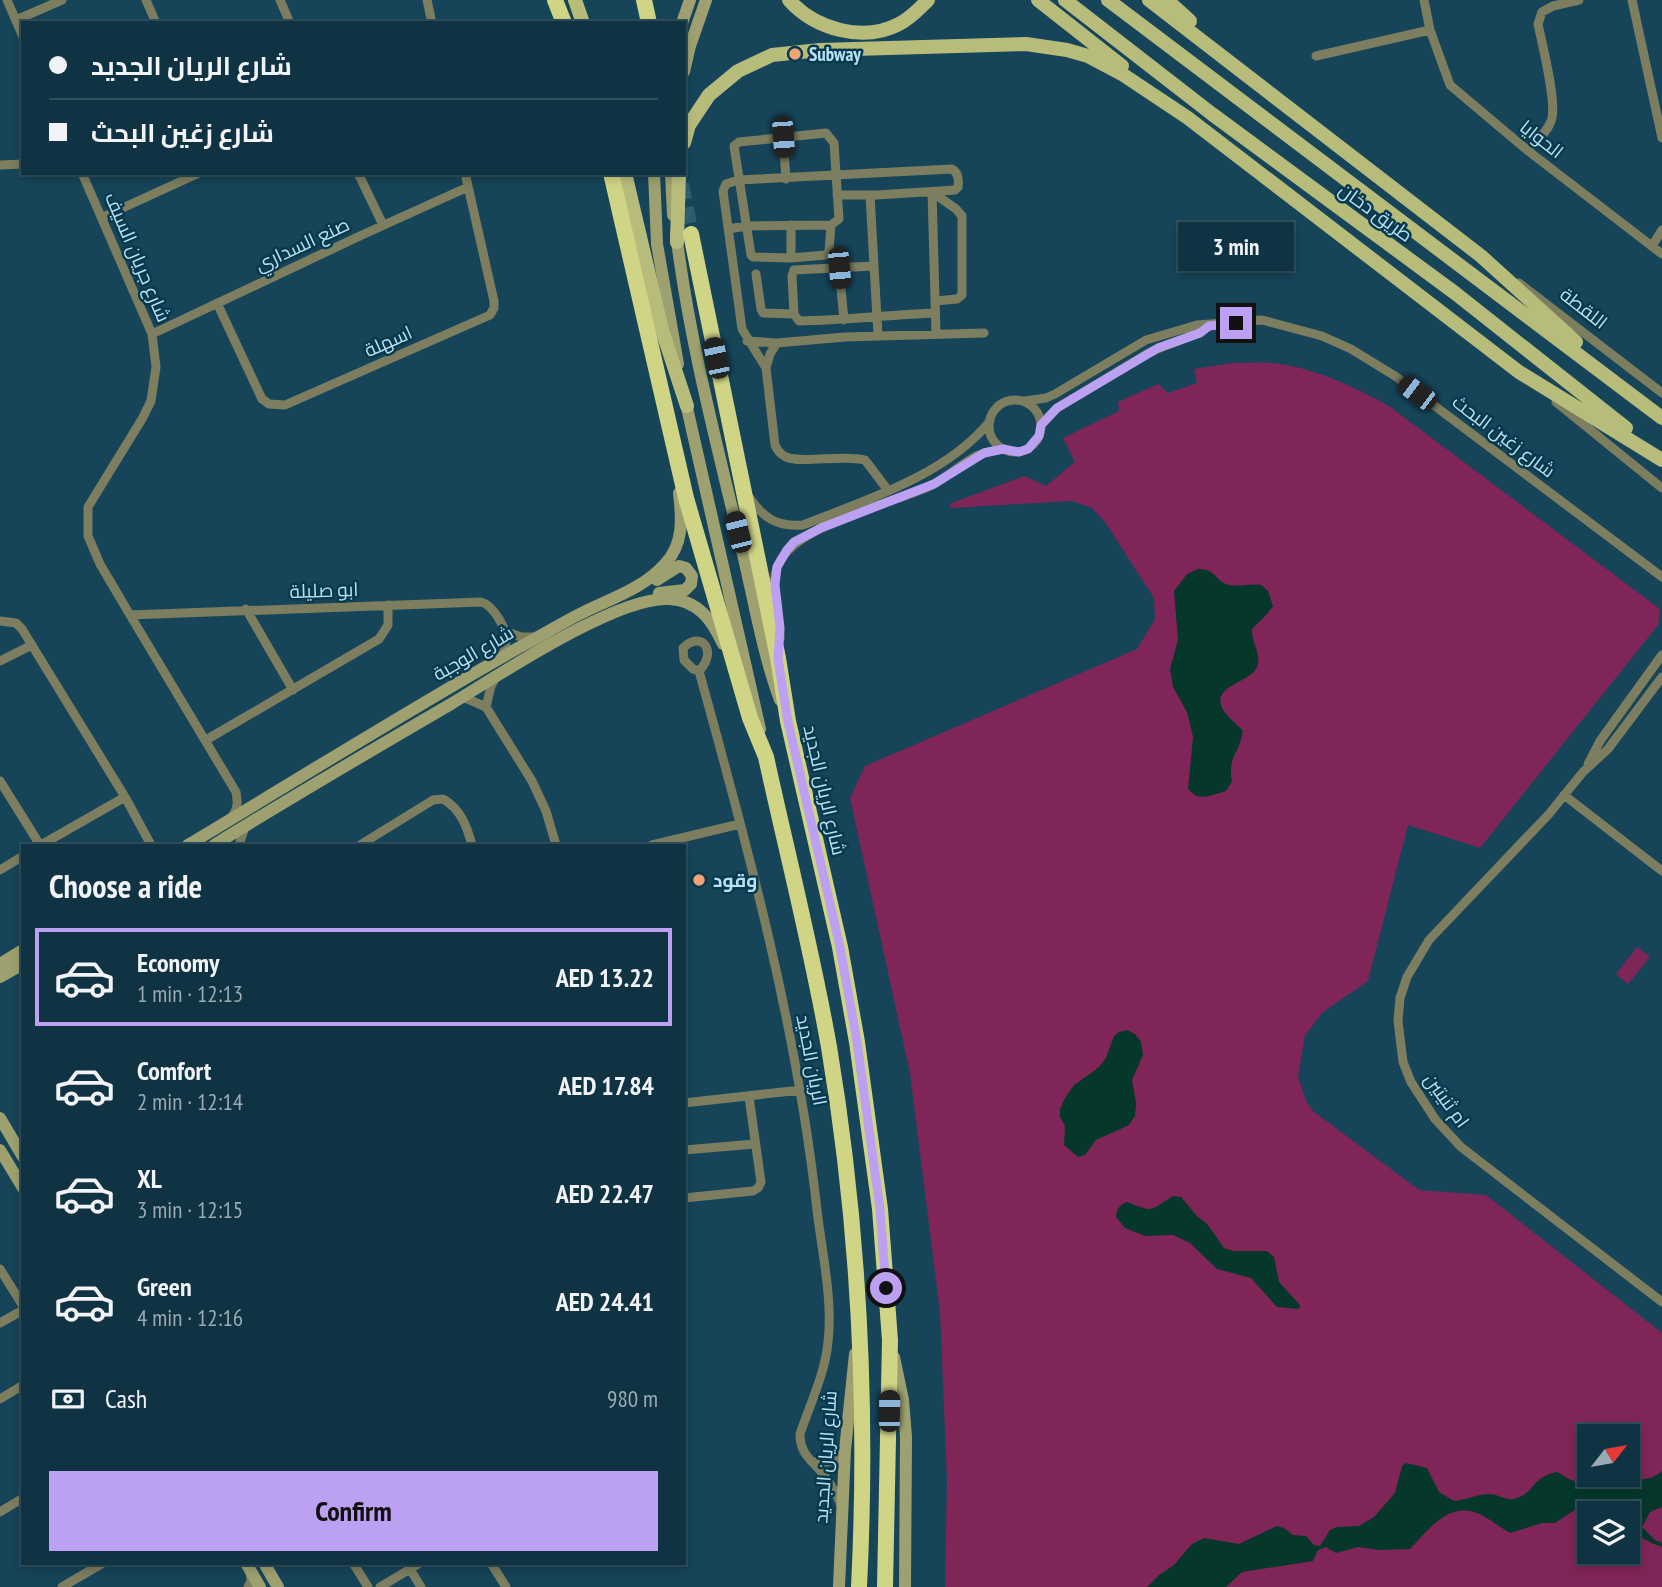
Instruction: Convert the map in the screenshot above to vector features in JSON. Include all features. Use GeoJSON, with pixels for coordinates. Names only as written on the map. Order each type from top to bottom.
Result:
{"type":"FeatureCollection","features":[{"type":"Feature","properties":{"kind":"highway"},"geometry":{"type":"LineString","coordinates":[[555,0],[563,21]]}},
{"type":"Feature","properties":{"kind":"highway"},"geometry":{"type":"LineString","coordinates":[[644,0],[649,21]]}},
{"type":"Feature","properties":{"kind":"highway"},"geometry":{"type":"LineString","coordinates":[[611,175],[686,498],[750,718],[766,757]]}},
{"type":"Feature","properties":{"kind":"highway"},"geometry":{"type":"LineString","coordinates":[[684,238],[744,490],[788,722]]}},
{"type":"Feature","properties":{"kind":"highway","name":"شارع الريان الجديد"},"geometry":{"type":"LineString","coordinates":[[788,722],[840,947],[857,1042],[880,1209],[890,1340],[885,1587]]}},
{"type":"Feature","properties":{"kind":"highway","name":"شارع الريان الجديد"},"geometry":{"type":"LineString","coordinates":[[766,757],[829,1045],[851,1211],[864,1433],[859,1587]]}},
{"type":"Feature","properties":{"kind":"main road"},"geometry":{"type":"LineString","coordinates":[[575,0],[582,21]]}},
{"type":"Feature","properties":{"kind":"main road"},"geometry":{"type":"LineString","coordinates":[[683,21],[690,0]]}},
{"type":"Feature","properties":{"kind":"main road"},"geometry":{"type":"LineString","coordinates":[[686,63],[706,0]]}},
{"type":"Feature","properties":{"kind":"main road"},"geometry":{"type":"LineString","coordinates":[[789,0],[803,14],[821,24],[861,32],[881,31],[900,24],[928,0]]}},
{"type":"Feature","properties":{"kind":"main road"},"geometry":{"type":"LineString","coordinates":[[1038,0],[1520,372],[1662,458]]}},
{"type":"Feature","properties":{"kind":"main road","name":"طريق دخان"},"geometry":{"type":"LineString","coordinates":[[1065,0],[1212,114],[1455,293],[1662,458]]}},
{"type":"Feature","properties":{"kind":"main road","name":"طريق دخان"},"geometry":{"type":"LineString","coordinates":[[1108,0],[1631,393]]}},
{"type":"Feature","properties":{"kind":"main road"},"geometry":{"type":"LineString","coordinates":[[1149,0],[1481,256],[1662,418]]}},
{"type":"Feature","properties":{"kind":"main road"},"geometry":{"type":"LineString","coordinates":[[1167,0],[1263,89]]}},
{"type":"Feature","properties":{"kind":"main road"},"geometry":{"type":"LineString","coordinates":[[686,136],[701,105],[720,84],[738,71],[772,55],[820,50],[1026,44],[1067,50],[1103,64],[1188,118]]}},
{"type":"Feature","properties":{"kind":"main road"},"geometry":{"type":"LineString","coordinates":[[625,175],[662,330],[687,406]]}},
{"type":"Feature","properties":{"kind":"main road","name":"شارع الريان الجديد"},"geometry":{"type":"LineString","coordinates":[[654,175],[654,208],[661,278],[766,757]]}},
{"type":"Feature","properties":{"kind":"main road","name":"شارع الريان الجديد"},"geometry":{"type":"LineString","coordinates":[[671,175],[670,191],[684,238],[689,318],[772,678],[788,722]]}},
{"type":"Feature","properties":{"kind":"main road"},"geometry":{"type":"LineString","coordinates":[[679,175],[684,238]]}},
{"type":"Feature","properties":{"kind":"main road","name":"شارع الوجبة"},"geometry":{"type":"LineString","coordinates":[[190,844],[502,657],[575,616],[628,593],[666,563],[678,542],[682,517],[672,438]]}},
{"type":"Feature","properties":{"kind":"main road"},"geometry":{"type":"LineString","coordinates":[[628,593],[653,583],[679,566],[686,568],[692,576],[691,583],[685,590],[650,596],[628,606]]}},
{"type":"Feature","properties":{"kind":"main road","name":"شارع الوجبة"},"geometry":{"type":"LineString","coordinates":[[219,844],[496,677],[558,641],[628,606],[670,599],[696,607],[715,627],[736,670]]}},
{"type":"Feature","properties":{"kind":"main road"},"geometry":{"type":"LineString","coordinates":[[0,956],[21,944]]}},
{"type":"Feature","properties":{"kind":"main road"},"geometry":{"type":"LineString","coordinates":[[0,964],[21,951]]}},
{"type":"Feature","properties":{"kind":"main road"},"geometry":{"type":"LineString","coordinates":[[0,977],[21,965]]}},
{"type":"Feature","properties":{"kind":"main road"},"geometry":{"type":"LineString","coordinates":[[0,1118],[21,1153]]}},
{"type":"Feature","properties":{"kind":"main road"},"geometry":{"type":"LineString","coordinates":[[0,1130],[8,1143],[21,1154]]}},
{"type":"Feature","properties":{"kind":"main road"},"geometry":{"type":"LineString","coordinates":[[0,1150],[21,1185]]}},
{"type":"Feature","properties":{"kind":"main road","name":"شارع الريان الجديد"},"geometry":{"type":"LineString","coordinates":[[839,1587],[845,1450],[859,1330]]}},
{"type":"Feature","properties":{"kind":"main road","name":"شارع الريان الجديد"},"geometry":{"type":"LineString","coordinates":[[890,1340],[903,1400],[906,1437],[905,1587]]}},
{"type":"Feature","properties":{"kind":"main road"},"geometry":{"type":"LineString","coordinates":[[265,1565],[278,1587]]}},
{"type":"Feature","properties":{"kind":"main road"},"geometry":{"type":"LineString","coordinates":[[248,1566],[260,1587]]}},
{"type":"Feature","properties":{"kind":"street"},"geometry":{"type":"LineString","coordinates":[[6,0],[21,32]]}},
{"type":"Feature","properties":{"kind":"street"},"geometry":{"type":"LineString","coordinates":[[16,20],[62,0]]}},
{"type":"Feature","properties":{"kind":"street"},"geometry":{"type":"LineString","coordinates":[[146,0],[155,21]]}},
{"type":"Feature","properties":{"kind":"street"},"geometry":{"type":"LineString","coordinates":[[427,0],[432,21]]}},
{"type":"Feature","properties":{"kind":"street","name":"الحوايا"},"geometry":{"type":"LineString","coordinates":[[1424,0],[1430,30],[1450,85],[1527,150],[1662,254]]}},
{"type":"Feature","properties":{"kind":"street"},"geometry":{"type":"LineString","coordinates":[[1527,150],[1552,120],[1553,104],[1538,24],[1542,12],[1553,6],[1580,0]]}},
{"type":"Feature","properties":{"kind":"street"},"geometry":{"type":"LineString","coordinates":[[1632,0],[1662,138]]}},
{"type":"Feature","properties":{"kind":"street"},"geometry":{"type":"LineString","coordinates":[[283,1],[289,21]]}},
{"type":"Feature","properties":{"kind":"street"},"geometry":{"type":"LineString","coordinates":[[1317,56],[1430,30]]}},
{"type":"Feature","properties":{"kind":"street"},"geometry":{"type":"LineString","coordinates":[[729,229],[747,226],[831,225],[839,219],[834,143],[826,133],[736,143],[734,146],[738,180],[747,226],[750,252],[753,257],[826,256],[829,251],[831,225]]}},
{"type":"Feature","properties":{"kind":"street"},"geometry":{"type":"LineString","coordinates":[[783,137],[786,179]]}},
{"type":"Feature","properties":{"kind":"street"},"geometry":{"type":"LineString","coordinates":[[0,165],[21,164]]}},
{"type":"Feature","properties":{"kind":"street"},"geometry":{"type":"LineString","coordinates":[[837,195],[955,190],[959,181],[955,171],[738,180],[724,187],[741,324],[747,341],[766,368],[775,444],[781,454],[791,458],[837,457],[865,460],[887,489]]}},
{"type":"Feature","properties":{"kind":"street","name":"شارع جريان السيف"},"geometry":{"type":"LineString","coordinates":[[83,175],[152,334],[156,367],[151,401],[88,507],[88,536],[100,564],[130,615]]}},
{"type":"Feature","properties":{"kind":"street"},"geometry":{"type":"LineString","coordinates":[[103,217],[196,175]]}},
{"type":"Feature","properties":{"kind":"street"},"geometry":{"type":"LineString","coordinates":[[359,175],[383,225]]}},
{"type":"Feature","properties":{"kind":"street","name":"اسهلة"},"geometry":{"type":"LineString","coordinates":[[218,303],[262,398],[269,404],[277,405],[285,405],[490,315],[494,301],[465,175]]}},
{"type":"Feature","properties":{"kind":"street","name":"صنع السداري"},"geometry":{"type":"LineString","coordinates":[[152,334],[468,187]]}},
{"type":"Feature","properties":{"kind":"street"},"geometry":{"type":"LineString","coordinates":[[932,192],[962,216],[962,295],[957,299],[935,301]]}},
{"type":"Feature","properties":{"kind":"street"},"geometry":{"type":"LineString","coordinates":[[932,192],[936,334]]}},
{"type":"Feature","properties":{"kind":"street"},"geometry":{"type":"LineString","coordinates":[[870,195],[878,336]]}},
{"type":"Feature","properties":{"kind":"street"},"geometry":{"type":"LineString","coordinates":[[791,225],[791,258]]}},
{"type":"Feature","properties":{"kind":"street"},"geometry":{"type":"LineString","coordinates":[[1652,246],[1662,230]]}},
{"type":"Feature","properties":{"kind":"street","name":"اللقطة"},"geometry":{"type":"LineString","coordinates":[[1481,256],[1551,305],[1662,393]]}},
{"type":"Feature","properties":{"kind":"street"},"geometry":{"type":"LineString","coordinates":[[874,266],[794,270],[794,314],[799,321],[935,313]]}},
{"type":"Feature","properties":{"kind":"street"},"geometry":{"type":"LineString","coordinates":[[839,268],[844,320]]}},
{"type":"Feature","properties":{"kind":"street"},"geometry":{"type":"LineString","coordinates":[[756,274],[761,309],[764,313],[794,314]]}},
{"type":"Feature","properties":{"kind":"street","name":"شارع زغين البحث"},"geometry":{"type":"LineString","coordinates":[[1025,401],[1050,396],[1146,340],[1197,325],[1262,320],[1322,336],[1351,349],[1395,376],[1658,574],[1662,584]]}},
{"type":"Feature","properties":{"kind":"street","name":"شارع زغين البحث"},"geometry":{"type":"LineString","coordinates":[[1041,425],[1057,408],[1145,355],[1200,333],[1209,326]]}},
{"type":"Feature","properties":{"kind":"street"},"geometry":{"type":"LineString","coordinates":[[747,341],[777,343],[878,336],[984,333]]}},
{"type":"Feature","properties":{"kind":"street"},"geometry":{"type":"LineString","coordinates":[[766,368],[777,343]]}},
{"type":"Feature","properties":{"kind":"street"},"geometry":{"type":"LineString","coordinates":[[1520,372],[1662,488]]}},
{"type":"Feature","properties":{"kind":"street"},"geometry":{"type":"LineString","coordinates":[[744,490],[763,515],[778,524],[803,525],[914,478],[945,461],[975,439],[990,421],[995,410],[1009,400],[1025,401],[1039,415],[1039,436],[1028,449],[1019,452],[1003,449],[974,457],[947,477],[920,490],[821,528],[794,542],[777,567],[775,577],[780,628],[778,659]]}},
{"type":"Feature","properties":{"kind":"street"},"geometry":{"type":"LineString","coordinates":[[990,421],[990,432],[995,442],[1003,449]]}},
{"type":"Feature","properties":{"kind":"street"},"geometry":{"type":"LineString","coordinates":[[914,478],[923,480],[924,485],[920,490]]}},
{"type":"Feature","properties":{"kind":"street","name":"ابو صليلة"},"geometry":{"type":"LineString","coordinates":[[130,615],[481,602],[491,608],[505,631]]}},
{"type":"Feature","properties":{"kind":"street"},"geometry":{"type":"LineString","coordinates":[[206,740],[379,639],[388,625],[388,605]]}},
{"type":"Feature","properties":{"kind":"street"},"geometry":{"type":"LineString","coordinates":[[246,609],[293,690]]}},
{"type":"Feature","properties":{"kind":"street"},"geometry":{"type":"LineString","coordinates":[[130,615],[236,792],[236,812],[230,820]]}},
{"type":"Feature","properties":{"kind":"street"},"geometry":{"type":"LineString","coordinates":[[0,621],[16,623],[32,645],[125,797],[150,844]]}},
{"type":"Feature","properties":{"kind":"street"},"geometry":{"type":"LineString","coordinates":[[502,657],[505,631],[521,637],[537,638]]}},
{"type":"Feature","properties":{"kind":"street"},"geometry":{"type":"LineString","coordinates":[[0,661],[32,645]]}},
{"type":"Feature","properties":{"kind":"street","name":"ام ثنيتين"},"geometry":{"type":"LineString","coordinates":[[1662,655],[1620,713],[1583,772],[1549,814],[1429,940],[1414,962],[1400,998],[1399,1042],[1411,1082],[1435,1119],[1461,1147],[1662,1302]]}},
{"type":"Feature","properties":{"kind":"street","name":"الريان الجديد"},"geometry":{"type":"LineString","coordinates":[[699,671],[740,824],[783,1004],[811,1151],[829,1342],[822,1374],[800,1434],[802,1449],[807,1459]]}},
{"type":"Feature","properties":{"kind":"street"},"geometry":{"type":"LineString","coordinates":[[486,707],[496,677]]}},
{"type":"Feature","properties":{"kind":"street","name":"ام ثنيتين"},"geometry":{"type":"LineString","coordinates":[[1583,772],[1608,749],[1662,677]]}},
{"type":"Feature","properties":{"kind":"street"},"geometry":{"type":"LineString","coordinates":[[1635,693],[1639,698],[1646,699]]}},
{"type":"Feature","properties":{"kind":"street"},"geometry":{"type":"LineString","coordinates":[[463,697],[486,707],[533,781],[556,844]]}},
{"type":"Feature","properties":{"kind":"street"},"geometry":{"type":"LineString","coordinates":[[1620,713],[1620,720],[1629,723]]}},
{"type":"Feature","properties":{"kind":"street"},"geometry":{"type":"LineString","coordinates":[[1611,727],[1618,729],[1619,734]]}},
{"type":"Feature","properties":{"kind":"street"},"geometry":{"type":"LineString","coordinates":[[0,781],[39,844]]}},
{"type":"Feature","properties":{"kind":"street"},"geometry":{"type":"LineString","coordinates":[[236,792],[245,799],[266,800]]}},
{"type":"Feature","properties":{"kind":"street"},"geometry":{"type":"LineString","coordinates":[[1564,795],[1662,871]]}},
{"type":"Feature","properties":{"kind":"street"},"geometry":{"type":"LineString","coordinates":[[42,844],[125,797]]}},
{"type":"Feature","properties":{"kind":"street"},"geometry":{"type":"LineString","coordinates":[[362,844],[433,800],[443,800],[457,810],[472,844]]}},
{"type":"Feature","properties":{"kind":"street"},"geometry":{"type":"LineString","coordinates":[[656,844],[740,824]]}},
{"type":"Feature","properties":{"kind":"street"},"geometry":{"type":"LineString","coordinates":[[239,844],[246,826]]}},
{"type":"Feature","properties":{"kind":"street"},"geometry":{"type":"LineString","coordinates":[[0,870],[21,857]]}},
{"type":"Feature","properties":{"kind":"street"},"geometry":{"type":"LineString","coordinates":[[686,1103],[801,1090]]}},
{"type":"Feature","properties":{"kind":"street"},"geometry":{"type":"LineString","coordinates":[[686,1198],[752,1191],[758,1188],[761,1182],[749,1097]]}},
{"type":"Feature","properties":{"kind":"street"},"geometry":{"type":"LineString","coordinates":[[686,1150],[755,1144]]}},
{"type":"Feature","properties":{"kind":"street"},"geometry":{"type":"LineString","coordinates":[[0,1269],[21,1305]]}},
{"type":"Feature","properties":{"kind":"street"},"geometry":{"type":"LineString","coordinates":[[0,1323],[21,1309]]}},
{"type":"Feature","properties":{"kind":"street"},"geometry":{"type":"LineString","coordinates":[[0,1399],[21,1386]]}},
{"type":"Feature","properties":{"kind":"street"},"geometry":{"type":"LineString","coordinates":[[807,1459],[829,1463],[845,1450]]}},
{"type":"Feature","properties":{"kind":"street"},"geometry":{"type":"LineString","coordinates":[[807,1459],[825,1476],[842,1507]]}},
{"type":"Feature","properties":{"kind":"street"},"geometry":{"type":"LineString","coordinates":[[0,1512],[21,1499]]}},
{"type":"Feature","properties":{"kind":"street"},"geometry":{"type":"LineString","coordinates":[[62,1587],[100,1565]]}},
{"type":"Feature","properties":{"kind":"street"},"geometry":{"type":"LineString","coordinates":[[354,1565],[368,1587]]}},
{"type":"Feature","properties":{"kind":"street"},"geometry":{"type":"LineString","coordinates":[[380,1587],[416,1565]]}},
{"type":"Feature","properties":{"kind":"street"},"geometry":{"type":"LineString","coordinates":[[492,1565],[506,1587]]}},
{"type":"Feature","properties":{"kind":"street"},"geometry":{"type":"LineString","coordinates":[[248,1566],[251,1581],[248,1587]]}},
{"type":"Feature","properties":{"kind":"street"},"geometry":{"type":"LineString","coordinates":[[410,1569],[421,1587]]}},
{"type":"Feature","properties":{"kind":"shaded area"},"geometry":{"type":"Polygon","coordinates":[[[1232,363],[1266,363],[1301,368],[1332,378],[1376,399],[1389,406],[1660,609],[1658,625],[1480,848],[1408,825],[1368,981],[1323,1012],[1305,1035],[1298,1077],[1306,1101],[1313,1111],[1419,1190],[1486,1195],[1662,1333],[1662,1587],[945,1587],[947,1480],[940,1312],[910,1073],[850,798],[865,766],[1137,649],[1155,619],[1154,598],[1105,522],[1092,508],[1072,501],[951,508],[949,504],[1024,476],[1046,486],[1075,462],[1063,438],[1119,411],[1118,402],[1158,384],[1168,393],[1197,383],[1194,369],[1232,363]]]}},
{"type":"Feature","properties":{"kind":"shaded area"},"geometry":{"type":"Polygon","coordinates":[[[1198,569],[1212,572],[1222,582],[1230,585],[1261,585],[1268,591],[1273,606],[1252,629],[1258,657],[1257,667],[1228,688],[1221,698],[1224,712],[1243,731],[1232,761],[1232,781],[1226,791],[1206,797],[1197,796],[1188,789],[1193,737],[1187,712],[1173,687],[1170,669],[1178,640],[1174,591],[1187,574],[1198,569]]]}},
{"type":"Feature","properties":{"kind":"shaded area"},"geometry":{"type":"Polygon","coordinates":[[[1637,947],[1650,957],[1628,984],[1616,974],[1637,947]]]}},
{"type":"Feature","properties":{"kind":"shaded area"},"geometry":{"type":"Polygon","coordinates":[[[1127,1030],[1135,1034],[1141,1042],[1143,1055],[1132,1080],[1135,1116],[1129,1125],[1096,1140],[1085,1155],[1078,1157],[1064,1145],[1065,1126],[1060,1117],[1060,1109],[1074,1085],[1098,1068],[1106,1058],[1114,1036],[1127,1030]]]}},
{"type":"Feature","properties":{"kind":"shaded area"},"geometry":{"type":"Polygon","coordinates":[[[1173,1196],[1181,1197],[1208,1225],[1224,1248],[1233,1251],[1267,1251],[1274,1257],[1279,1282],[1300,1305],[1299,1309],[1277,1307],[1251,1278],[1217,1269],[1190,1243],[1173,1235],[1145,1236],[1125,1228],[1116,1217],[1119,1208],[1127,1202],[1151,1209],[1173,1196]]]}},
{"type":"Feature","properties":{"kind":"shaded area"},"geometry":{"type":"Polygon","coordinates":[[[1406,1463],[1427,1468],[1439,1492],[1454,1501],[1487,1494],[1514,1499],[1527,1492],[1543,1477],[1557,1472],[1577,1481],[1577,1488],[1640,1488],[1640,1479],[1647,1479],[1662,1471],[1662,1507],[1650,1512],[1642,1527],[1662,1543],[1662,1547],[1640,1536],[1640,1501],[1577,1501],[1577,1508],[1555,1523],[1542,1523],[1510,1533],[1480,1514],[1457,1511],[1431,1526],[1410,1549],[1380,1550],[1358,1547],[1336,1553],[1326,1547],[1318,1550],[1313,1561],[1242,1572],[1226,1587],[1147,1587],[1174,1565],[1192,1544],[1204,1538],[1239,1544],[1277,1526],[1293,1535],[1306,1536],[1314,1545],[1320,1546],[1330,1530],[1359,1526],[1374,1517],[1395,1493],[1402,1466],[1406,1463]]]}},
{"type":"Feature","properties":{"kind":"tunnel"},"geometry":{"type":"LineString","coordinates":[[681,184],[691,234]]}},
{"type":"Feature","properties":{"kind":"place","name":"Subway"},"geometry":{"type":"Point","coordinates":[795,54]}},
{"type":"Feature","properties":{"kind":"place","name":"وقود"},"geometry":{"type":"Point","coordinates":[699,880]}},
{"type":"Feature","properties":{"kind":"route"},"geometry":{"type":"LineString","coordinates":[[886,1288],[880,1209],[857,1042],[840,947],[788,722],[778,659],[780,628],[775,585],[777,567],[794,542],[821,528],[934,484],[984,453],[1003,449],[1019,452],[1028,449],[1039,436],[1041,425],[1057,408],[1158,348],[1200,333],[1209,326],[1236,323]]}}]}
